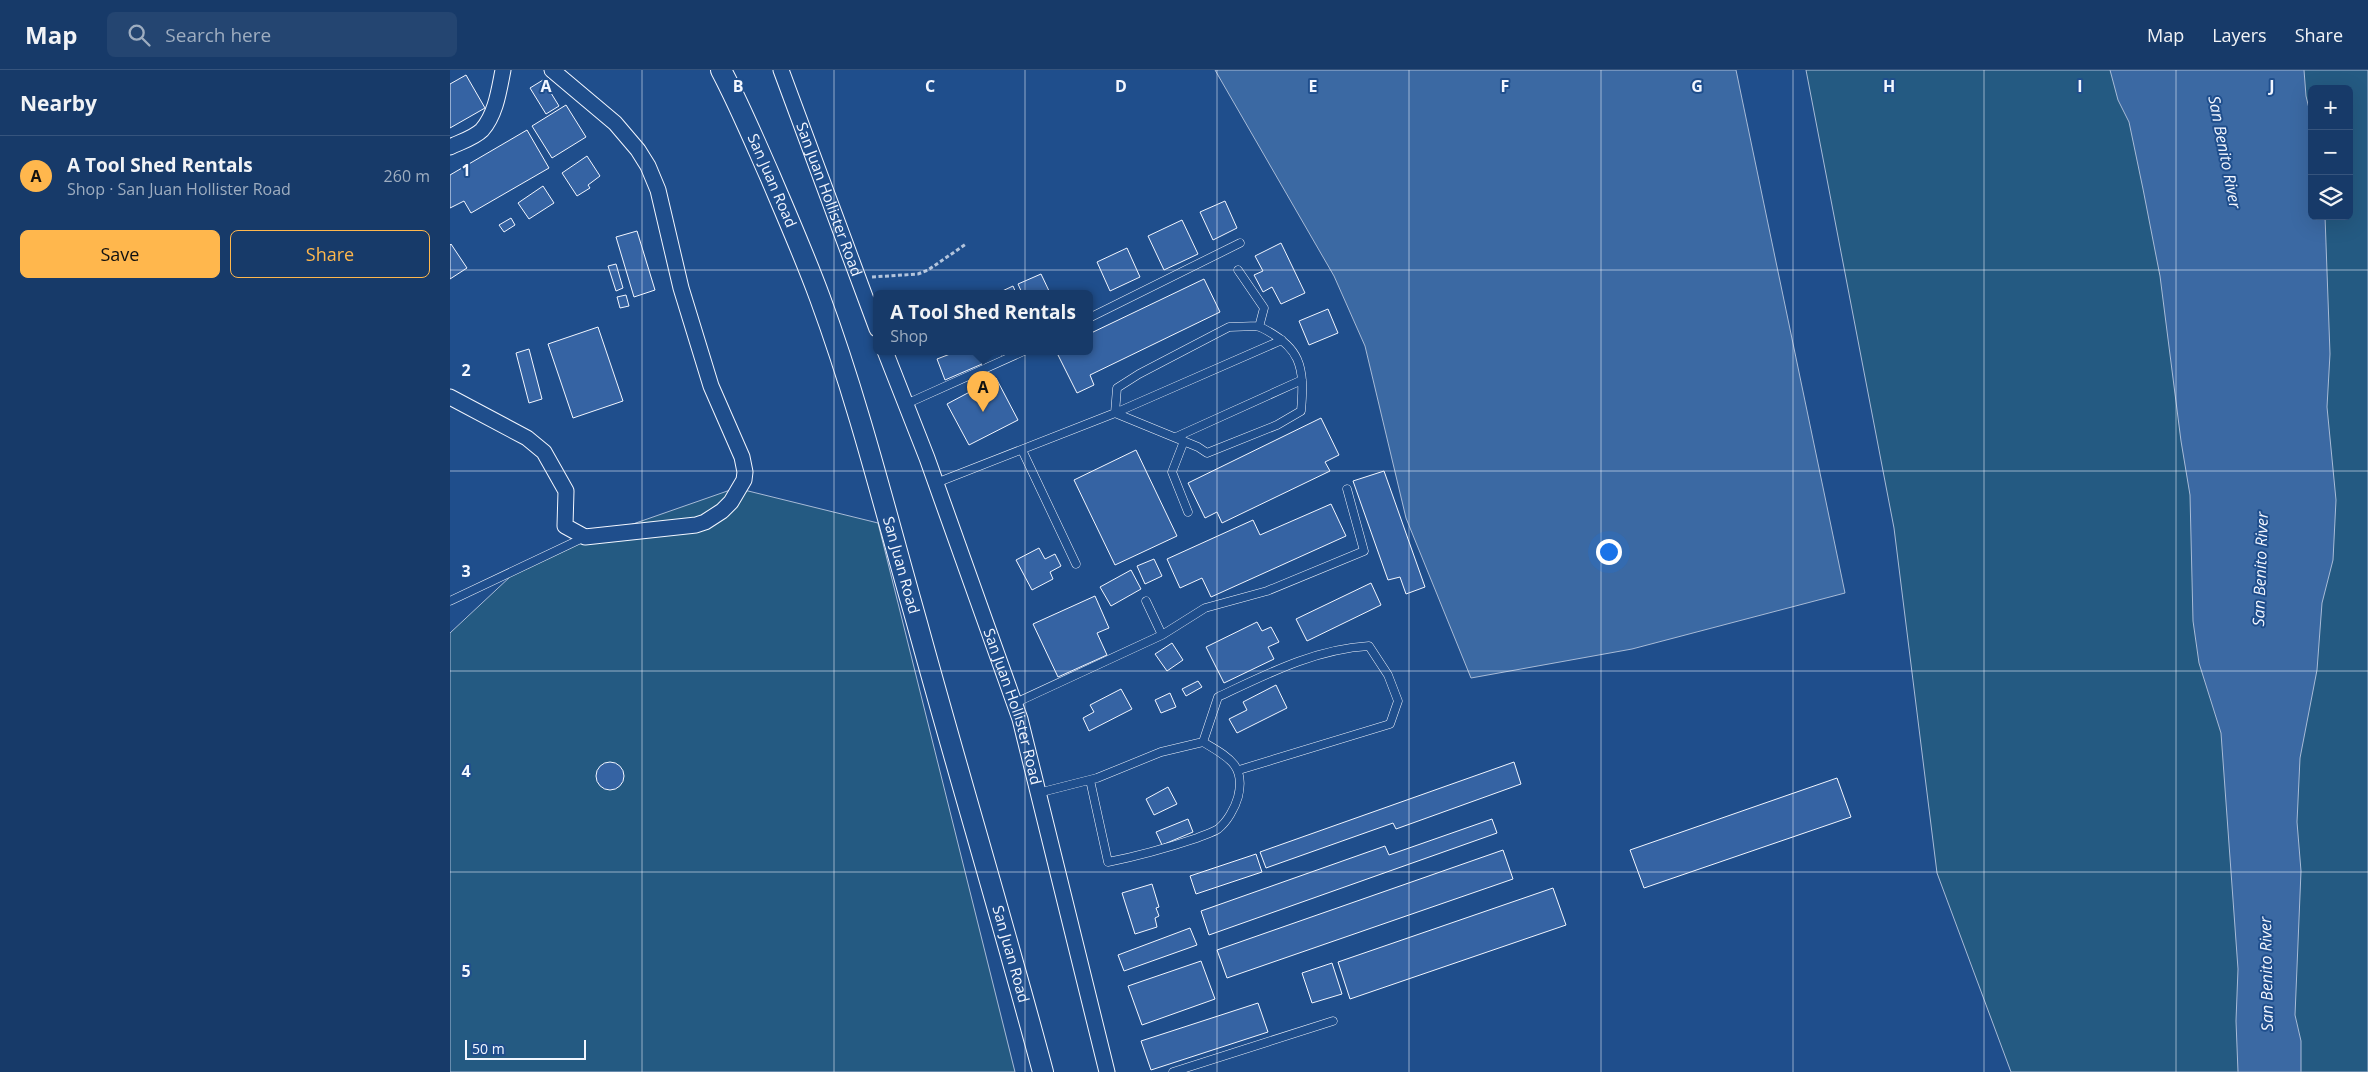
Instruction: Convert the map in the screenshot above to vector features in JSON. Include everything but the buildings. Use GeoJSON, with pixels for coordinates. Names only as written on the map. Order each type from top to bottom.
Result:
{"type":"FeatureCollection","features":[{"type":"Feature","properties":{"kind":"main road","name":"San Juan Road"},"geometry":{"type":"LineString","coordinates":[[721,70],[739,103],[779,198],[820,297],[837,348],[872,460],[925,654],[1008,941],[1043,1072]]}},
{"type":"Feature","properties":{"kind":"street"},"geometry":{"type":"LineString","coordinates":[[450,147],[476,134],[489,120],[496,102],[503,70]]}},
{"type":"Feature","properties":{"kind":"street"},"geometry":{"type":"LineString","coordinates":[[450,397],[527,438],[544,452],[566,491],[565,526],[585,537],[685,527],[705,522],[722,510],[737,494],[744,480],[745,464],[711,386],[681,288],[658,190],[648,166],[615,123],[552,70]]}},
{"type":"Feature","properties":{"kind":"street","name":"San Juan Hollister Road"},"geometry":{"type":"LineString","coordinates":[[781,70],[873,319]]}},
{"type":"Feature","properties":{"kind":"street","name":"San Juan Hollister Road"},"geometry":{"type":"LineString","coordinates":[[887,355],[936,483],[1015,703],[1107,1072]]}},
{"type":"Feature","properties":{"kind":"lane"},"geometry":{"type":"LineString","coordinates":[[1093,316],[1240,244]]}},
{"type":"Feature","properties":{"kind":"lane"},"geometry":{"type":"LineString","coordinates":[[1238,270],[1264,308],[1259,327]]}},
{"type":"Feature","properties":{"kind":"lane"},"geometry":{"type":"LineString","coordinates":[[1229,327],[1259,327],[1278,335],[1297,354],[1302,380],[1301,411],[1277,425],[1207,453],[1176,437],[1115,413],[1117,388],[1138,374],[1229,327]]}},
{"type":"Feature","properties":{"kind":"lane"},"geometry":{"type":"LineString","coordinates":[[936,483],[1115,413],[1282,340]]}},
{"type":"Feature","properties":{"kind":"lane"},"geometry":{"type":"LineString","coordinates":[[906,404],[1015,355]]}},
{"type":"Feature","properties":{"kind":"lane"},"geometry":{"type":"LineString","coordinates":[[1176,437],[1302,380]]}},
{"type":"Feature","properties":{"kind":"lane"},"geometry":{"type":"LineString","coordinates":[[1184,441],[1172,472],[1188,512]]}},
{"type":"Feature","properties":{"kind":"lane"},"geometry":{"type":"LineString","coordinates":[[1022,450],[1076,564]]}},
{"type":"Feature","properties":{"kind":"lane"},"geometry":{"type":"LineString","coordinates":[[1015,703],[1162,635],[1205,608],[1267,591],[1364,551],[1346,489]]}},
{"type":"Feature","properties":{"kind":"lane"},"geometry":{"type":"LineString","coordinates":[[450,601],[585,537]]}},
{"type":"Feature","properties":{"kind":"lane"},"geometry":{"type":"LineString","coordinates":[[1146,601],[1162,635]]}},
{"type":"Feature","properties":{"kind":"lane"},"geometry":{"type":"LineString","coordinates":[[1204,742],[1218,697],[1293,662],[1349,647],[1369,646],[1388,675],[1398,701],[1390,724],[1239,770]]}},
{"type":"Feature","properties":{"kind":"lane"},"geometry":{"type":"LineString","coordinates":[[1038,793],[1090,780],[1161,752],[1204,742],[1222,753],[1239,770],[1240,785],[1236,803],[1225,822],[1216,830],[1158,852],[1108,862],[1090,780]]}},
{"type":"Feature","properties":{"kind":"lane"},"geometry":{"type":"LineString","coordinates":[[1173,1072],[1333,1021]]}},
{"type":"Feature","properties":{"kind":"path"},"geometry":{"type":"LineString","coordinates":[[857,277],[918,274],[928,270],[966,244]]}},
{"type":"Feature","properties":{"kind":"shaded area"},"geometry":{"type":"Polygon","coordinates":[[[1806,70],[2368,70],[2368,1072],[2011,1072],[1937,873],[1894,528],[1806,70]]]}},
{"type":"Feature","properties":{"kind":"shaded area"},"geometry":{"type":"Polygon","coordinates":[[[736,488],[878,523],[1015,1072],[450,1072],[450,633],[527,561],[736,488]]]}},
{"type":"Feature","properties":{"kind":"water"},"geometry":{"type":"Polygon","coordinates":[[[1215,70],[1736,70],[1845,593],[1632,649],[1471,678],[1406,518],[1365,346],[1334,276],[1215,70]]]}},
{"type":"Feature","properties":{"kind":"water","name":"San Benito River"},"geometry":{"type":"Polygon","coordinates":[[[2110,70],[2304,70],[2308,104],[2308,220],[2325,220],[2330,354],[2327,407],[2336,500],[2333,560],[2322,603],[2317,670],[2300,758],[2297,822],[2301,871],[2295,1015],[2301,1041],[2301,1072],[2238,1072],[2236,1021],[2238,969],[2221,733],[2199,663],[2193,621],[2190,495],[2181,441],[2160,276],[2129,122],[2118,100],[2110,70]]]}},
{"type":"Feature","properties":{"kind":"place","name":"A Tool Shed Rentals"},"geometry":{"type":"Point","coordinates":[983,412]}}]}
